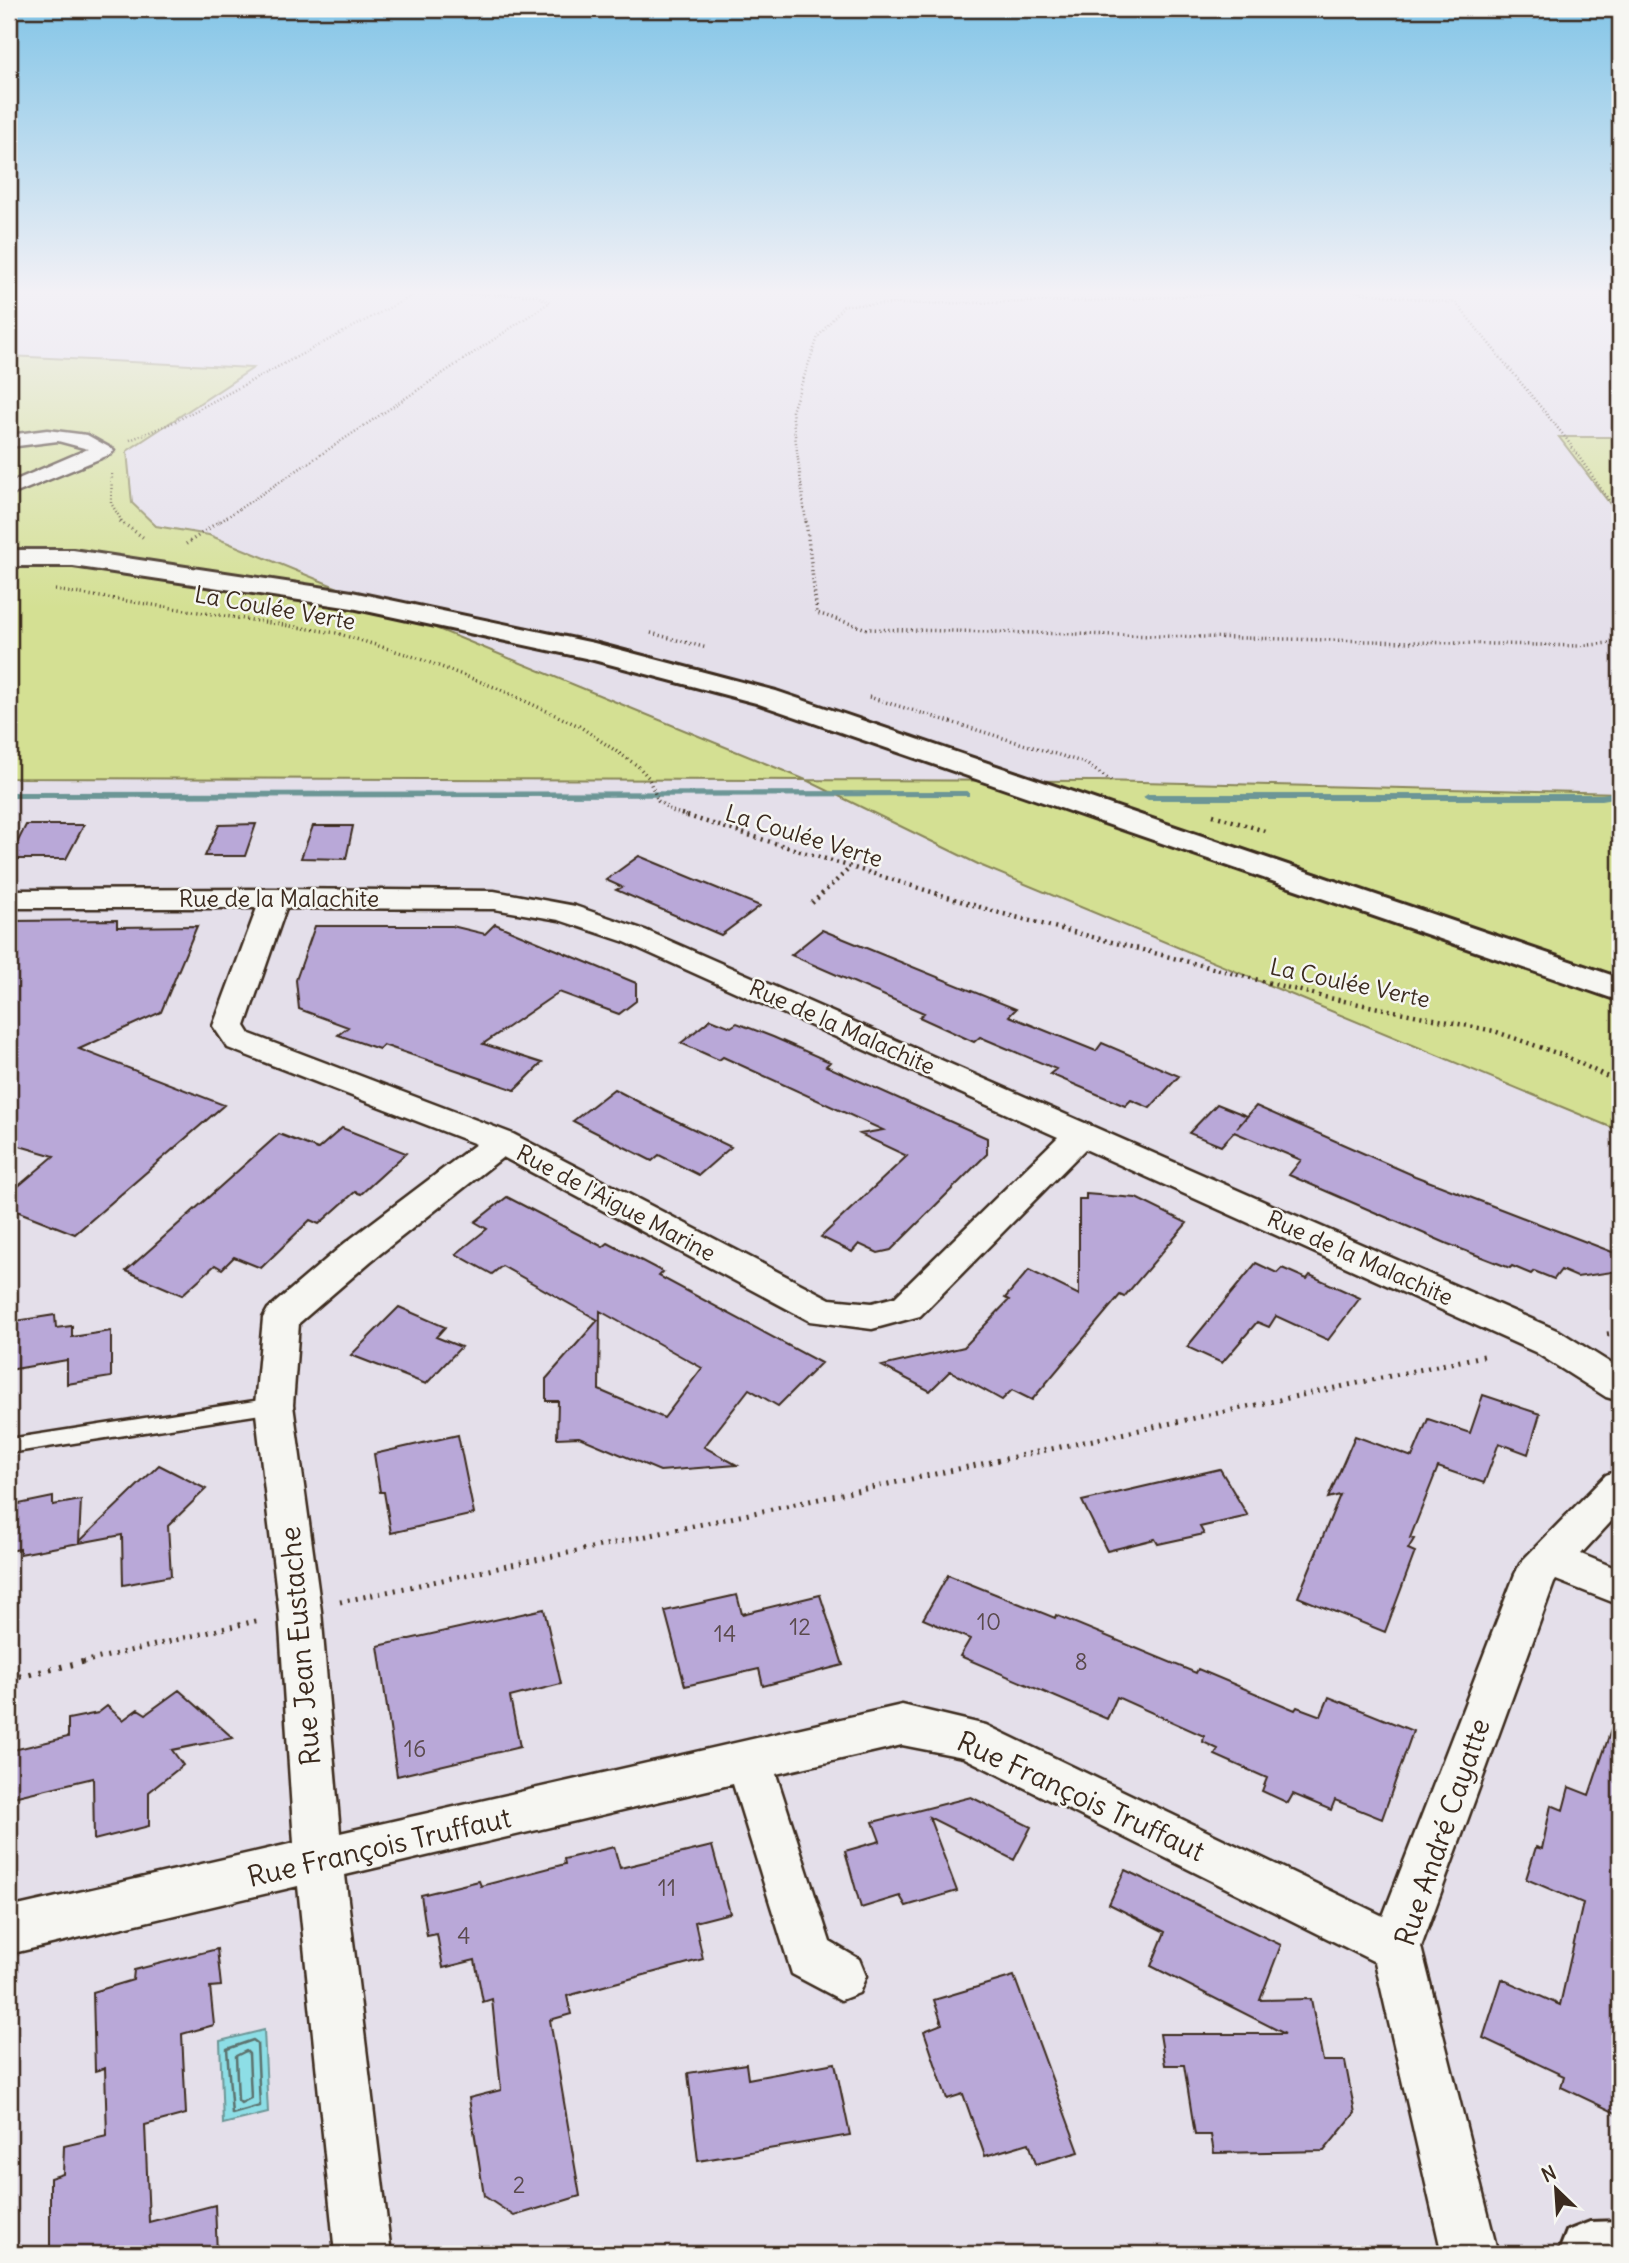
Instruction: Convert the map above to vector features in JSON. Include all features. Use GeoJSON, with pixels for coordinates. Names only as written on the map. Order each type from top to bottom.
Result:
{"type":"FeatureCollection","features":[{"type":"Feature","properties":{"kind":"main road"},"geometry":{"type":"LineString","coordinates":[[9,535],[73,558]]}},
{"type":"Feature","properties":{"kind":"main road"},"geometry":{"type":"LineString","coordinates":[[9,558],[73,558],[365,603],[594,651],[766,697],[1620,990]]}},
{"type":"Feature","properties":{"kind":"main road"},"geometry":{"type":"LineString","coordinates":[[1590,2254],[1620,2253]]}},
{"type":"Feature","properties":{"kind":"street"},"geometry":{"type":"LineString","coordinates":[[9,441],[43,436],[82,436],[104,450]]}},
{"type":"Feature","properties":{"kind":"street"},"geometry":{"type":"LineString","coordinates":[[9,490],[104,450]]}},
{"type":"Feature","properties":{"kind":"street","name":"Rue de l'Aigue Marine"},"geometry":{"type":"LineString","coordinates":[[275,898],[229,1026],[239,1041],[501,1142],[823,1312],[872,1316],[907,1307],[1081,1133]]}},
{"type":"Feature","properties":{"kind":"street","name":"Rue de la Malachite"},"geometry":{"type":"LineString","coordinates":[[9,899],[494,900],[565,912],[635,936],[1548,1342],[1620,1387]]}},
{"type":"Feature","properties":{"kind":"street","name":"Rue Jean Eustache"},"geometry":{"type":"LineString","coordinates":[[363,2254],[319,1861],[300,1611],[274,1405],[281,1318],[358,1252],[501,1142]]}},
{"type":"Feature","properties":{"kind":"street","name":"Rue André Cayatte"},"geometry":{"type":"LineString","coordinates":[[1470,2254],[1396,1947],[1536,1574],[1620,1486]]}},
{"type":"Feature","properties":{"kind":"street"},"geometry":{"type":"LineString","coordinates":[[1550,1559],[1620,1588]]}},
{"type":"Feature","properties":{"kind":"street","name":"Rue François Truffaut"},"geometry":{"type":"LineString","coordinates":[[9,1931],[902,1725],[970,1739],[1396,1947]]}},
{"type":"Feature","properties":{"kind":"street"},"geometry":{"type":"LineString","coordinates":[[750,1761],[810,1957],[841,1976]]}},
{"type":"Feature","properties":{"kind":"lane"},"geometry":{"type":"LineString","coordinates":[[9,1446],[274,1405]]}},
{"type":"Feature","properties":{"kind":"path"},"geometry":{"type":"LineString","coordinates":[[104,450],[174,422],[220,398]]}},
{"type":"Feature","properties":{"kind":"path"},"geometry":{"type":"LineString","coordinates":[[182,547],[406,398]]}},
{"type":"Feature","properties":{"kind":"path"},"geometry":{"type":"LineString","coordinates":[[797,398],[792,411],[817,613],[867,629],[1565,646],[1620,642]]}},
{"type":"Feature","properties":{"kind":"path"},"geometry":{"type":"LineString","coordinates":[[1533,398],[1565,437],[1620,516]]}},
{"type":"Feature","properties":{"kind":"path","name":"La Coulée Verte"},"geometry":{"type":"LineString","coordinates":[[51,590],[336,633],[412,656],[497,688],[579,726],[638,766],[648,777],[657,801],[672,811],[849,869],[996,912],[1324,998],[1494,1031],[1565,1056],[1620,1083]]}},
{"type":"Feature","properties":{"kind":"path"},"geometry":{"type":"LineString","coordinates":[[812,903],[849,869]]}},
{"type":"Feature","properties":{"kind":"path"},"geometry":{"type":"LineString","coordinates":[[9,1679],[300,1611],[1548,1342]]}},
{"type":"Feature","properties":{"kind":"green space"},"geometry":{"type":"Polygon","coordinates":[[[9,398],[208,398],[127,451],[132,503],[156,526],[209,535],[806,780],[9,778],[9,398]]]}},
{"type":"Feature","properties":{"kind":"green space"},"geometry":{"type":"Polygon","coordinates":[[[1559,437],[1620,437],[1620,517],[1559,437]]]}},
{"type":"Feature","properties":{"kind":"green space"},"geometry":{"type":"Polygon","coordinates":[[[806,780],[1098,781],[1620,793],[1620,1131],[982,866],[806,780]]]}},
{"type":"Feature","properties":{"kind":"water"},"geometry":{"type":"Polygon","coordinates":[[[264,2030],[268,2113],[223,2124],[220,2041],[264,2030]]]}},
{"type":"Feature","properties":{"kind":"building"},"geometry":{"type":"Polygon","coordinates":[[[256,824],[245,856],[205,856],[219,825],[256,824]]]}},
{"type":"Feature","properties":{"kind":"building"},"geometry":{"type":"Polygon","coordinates":[[[26,825],[84,825],[66,859],[9,859],[26,825]]]}},
{"type":"Feature","properties":{"kind":"building"},"geometry":{"type":"Polygon","coordinates":[[[313,826],[353,826],[346,859],[301,858],[313,826]]]}},
{"type":"Feature","properties":{"kind":"building"},"geometry":{"type":"Polygon","coordinates":[[[639,856],[760,906],[721,935],[616,890],[622,887],[606,880],[639,856]]]}},
{"type":"Feature","properties":{"kind":"building"},"geometry":{"type":"Polygon","coordinates":[[[117,920],[117,927],[197,926],[161,1012],[79,1049],[224,1105],[75,1234],[9,1208],[9,1194],[54,1156],[9,1143],[9,921],[117,920]]]}},
{"type":"Feature","properties":{"kind":"building"},"geometry":{"type":"Polygon","coordinates":[[[495,924],[636,983],[636,1001],[619,1014],[559,992],[483,1044],[542,1063],[515,1090],[383,1045],[379,1049],[338,1035],[348,1027],[299,1009],[296,980],[315,926],[452,926],[485,934],[495,924]]]}},
{"type":"Feature","properties":{"kind":"building"},"geometry":{"type":"Polygon","coordinates":[[[822,930],[1016,1009],[1009,1016],[1096,1051],[1102,1043],[1179,1076],[1150,1108],[1131,1100],[1125,1106],[1050,1074],[1056,1069],[980,1037],[974,1042],[919,1017],[924,1013],[791,955],[822,930]]]}},
{"type":"Feature","properties":{"kind":"building"},"geometry":{"type":"Polygon","coordinates":[[[711,1019],[731,1027],[737,1023],[773,1037],[830,1062],[826,1066],[987,1138],[987,1154],[891,1250],[878,1253],[859,1244],[852,1252],[821,1237],[907,1156],[860,1134],[883,1130],[723,1057],[719,1060],[681,1043],[711,1019]]]}},
{"type":"Feature","properties":{"kind":"building"},"geometry":{"type":"Polygon","coordinates":[[[614,1089],[731,1147],[699,1175],[659,1155],[652,1161],[573,1121],[614,1089]]]}},
{"type":"Feature","properties":{"kind":"building"},"geometry":{"type":"Polygon","coordinates":[[[1217,1104],[1247,1116],[1237,1128],[1256,1106],[1415,1176],[1620,1255],[1620,1271],[1577,1277],[1561,1270],[1554,1279],[1534,1271],[1531,1274],[1512,1266],[1510,1268],[1448,1244],[1289,1175],[1301,1160],[1234,1132],[1221,1146],[1189,1133],[1217,1104]]]}},
{"type":"Feature","properties":{"kind":"building"},"geometry":{"type":"Polygon","coordinates":[[[342,1128],[406,1153],[361,1194],[355,1192],[319,1224],[310,1220],[261,1268],[234,1257],[222,1269],[215,1265],[182,1295],[126,1271],[279,1134],[318,1149],[342,1128]]]}},
{"type":"Feature","properties":{"kind":"building"},"geometry":{"type":"Polygon","coordinates":[[[1086,1194],[1136,1198],[1187,1223],[1124,1297],[1120,1295],[1032,1400],[1012,1390],[1002,1400],[950,1371],[930,1391],[882,1366],[964,1347],[1009,1300],[1005,1298],[1029,1270],[1079,1295],[1079,1199],[1086,1199],[1086,1194]]]}},
{"type":"Feature","properties":{"kind":"building"},"geometry":{"type":"Polygon","coordinates":[[[507,1197],[603,1247],[608,1243],[663,1272],[659,1276],[821,1363],[778,1406],[749,1389],[704,1447],[737,1465],[660,1471],[579,1437],[557,1438],[558,1401],[546,1401],[546,1379],[598,1320],[502,1266],[492,1274],[456,1254],[487,1229],[475,1222],[507,1197]],[[600,1311],[599,1390],[664,1418],[702,1368],[600,1311]]]}},
{"type":"Feature","properties":{"kind":"building"},"geometry":{"type":"Polygon","coordinates":[[[1256,1263],[1277,1273],[1282,1268],[1307,1279],[1310,1275],[1360,1298],[1328,1340],[1276,1316],[1269,1327],[1257,1322],[1222,1363],[1187,1347],[1256,1263]]]}},
{"type":"Feature","properties":{"kind":"building"},"geometry":{"type":"Polygon","coordinates":[[[399,1307],[445,1327],[436,1337],[461,1347],[426,1384],[351,1355],[399,1307]]]}},
{"type":"Feature","properties":{"kind":"building"},"geometry":{"type":"Polygon","coordinates":[[[55,1315],[56,1328],[72,1326],[72,1337],[111,1331],[111,1377],[67,1384],[67,1360],[9,1370],[9,1322],[55,1315]]]}},
{"type":"Feature","properties":{"kind":"building"},"geometry":{"type":"Polygon","coordinates":[[[1483,1395],[1540,1414],[1528,1454],[1499,1443],[1484,1483],[1438,1467],[1410,1538],[1414,1539],[1408,1549],[1415,1552],[1385,1632],[1298,1597],[1340,1495],[1328,1498],[1355,1436],[1412,1457],[1428,1419],[1470,1433],[1483,1395]]]}},
{"type":"Feature","properties":{"kind":"building"},"geometry":{"type":"Polygon","coordinates":[[[458,1435],[474,1514],[391,1533],[384,1492],[380,1492],[374,1454],[458,1435]]]}},
{"type":"Feature","properties":{"kind":"building"},"geometry":{"type":"Polygon","coordinates":[[[159,1465],[206,1489],[168,1526],[171,1576],[123,1585],[122,1535],[20,1554],[20,1549],[9,1551],[9,1506],[53,1497],[53,1505],[81,1500],[79,1542],[159,1465]]]}},
{"type":"Feature","properties":{"kind":"building"},"geometry":{"type":"Polygon","coordinates":[[[1220,1469],[1248,1516],[1200,1527],[1204,1534],[1158,1544],[1155,1539],[1107,1551],[1082,1501],[1220,1469]]]}},
{"type":"Feature","properties":{"kind":"building"},"geometry":{"type":"Polygon","coordinates":[[[948,1575],[1055,1618],[1056,1615],[1196,1673],[1198,1669],[1295,1710],[1297,1707],[1321,1716],[1329,1697],[1413,1731],[1382,1819],[1335,1800],[1331,1810],[1293,1794],[1288,1803],[1262,1791],[1267,1778],[1215,1755],[1218,1749],[1203,1742],[1204,1736],[1117,1697],[1107,1719],[960,1656],[970,1639],[923,1619],[948,1575]]]}},
{"type":"Feature","properties":{"kind":"building"},"geometry":{"type":"Polygon","coordinates":[[[737,1595],[742,1614],[820,1595],[843,1665],[763,1686],[759,1669],[685,1686],[665,1611],[737,1595]]]}},
{"type":"Feature","properties":{"kind":"building"},"geometry":{"type":"Polygon","coordinates":[[[544,1609],[561,1684],[510,1697],[520,1747],[397,1776],[378,1646],[544,1609]]]}},
{"type":"Feature","properties":{"kind":"building"},"geometry":{"type":"Polygon","coordinates":[[[179,1690],[233,1738],[172,1750],[183,1765],[149,1792],[149,1826],[94,1840],[93,1778],[9,1798],[9,1751],[68,1737],[68,1719],[98,1713],[107,1706],[123,1720],[138,1709],[146,1714],[179,1690]]]}},
{"type":"Feature","properties":{"kind":"building"},"geometry":{"type":"Polygon","coordinates":[[[1614,1721],[1620,1722],[1620,2115],[1561,2087],[1564,2076],[1483,2038],[1502,1979],[1560,2005],[1583,1903],[1526,1879],[1536,1847],[1542,1849],[1551,1805],[1563,1810],[1569,1787],[1589,1795],[1614,1721]]]}},
{"type":"Feature","properties":{"kind":"building"},"geometry":{"type":"Polygon","coordinates":[[[971,1797],[1031,1827],[1014,1860],[929,1817],[957,1891],[906,1906],[900,1896],[861,1908],[845,1851],[880,1841],[873,1822],[971,1797]]]}},
{"type":"Feature","properties":{"kind":"building"},"geometry":{"type":"Polygon","coordinates":[[[712,1846],[730,1913],[695,1922],[703,1959],[567,1996],[571,2014],[550,2020],[580,2196],[514,2216],[484,2196],[469,2098],[501,2090],[492,1999],[483,2002],[475,1960],[443,1968],[437,1934],[427,1936],[421,1895],[479,1881],[481,1886],[565,1864],[564,1859],[614,1847],[620,1868],[712,1846]]]}},
{"type":"Feature","properties":{"kind":"building"},"geometry":{"type":"Polygon","coordinates":[[[1125,1870],[1281,1945],[1260,2000],[1311,1999],[1323,2061],[1345,2061],[1355,2113],[1324,2151],[1214,2153],[1211,2135],[1195,2135],[1184,2065],[1165,2065],[1160,2034],[1285,2034],[1151,1966],[1165,1932],[1109,1904],[1125,1870]]]}},
{"type":"Feature","properties":{"kind":"building"},"geometry":{"type":"Polygon","coordinates":[[[217,1949],[221,1986],[210,1987],[214,2025],[182,2034],[186,2114],[145,2125],[149,2222],[215,2205],[217,2254],[50,2254],[50,2178],[63,2174],[64,2146],[107,2136],[105,2068],[95,2071],[93,1992],[133,1980],[134,1970],[217,1949]]]}},
{"type":"Feature","properties":{"kind":"building"},"geometry":{"type":"Polygon","coordinates":[[[1014,1976],[1079,2152],[1036,2164],[1029,2143],[985,2156],[963,2094],[947,2099],[924,2031],[942,2024],[934,2000],[1014,1976]]]}},
{"type":"Feature","properties":{"kind":"building"},"geometry":{"type":"Polygon","coordinates":[[[835,2063],[850,2135],[698,2161],[688,2073],[746,2064],[748,2079],[835,2063]]]}},
{"type":"Feature","properties":{"kind":"waterway"},"geometry":{"type":"LineString","coordinates":[[9,795],[966,794]]}},
{"type":"Feature","properties":{"kind":"waterway"},"geometry":{"type":"LineString","coordinates":[[1148,797],[1602,797],[1620,794]]}}]}
